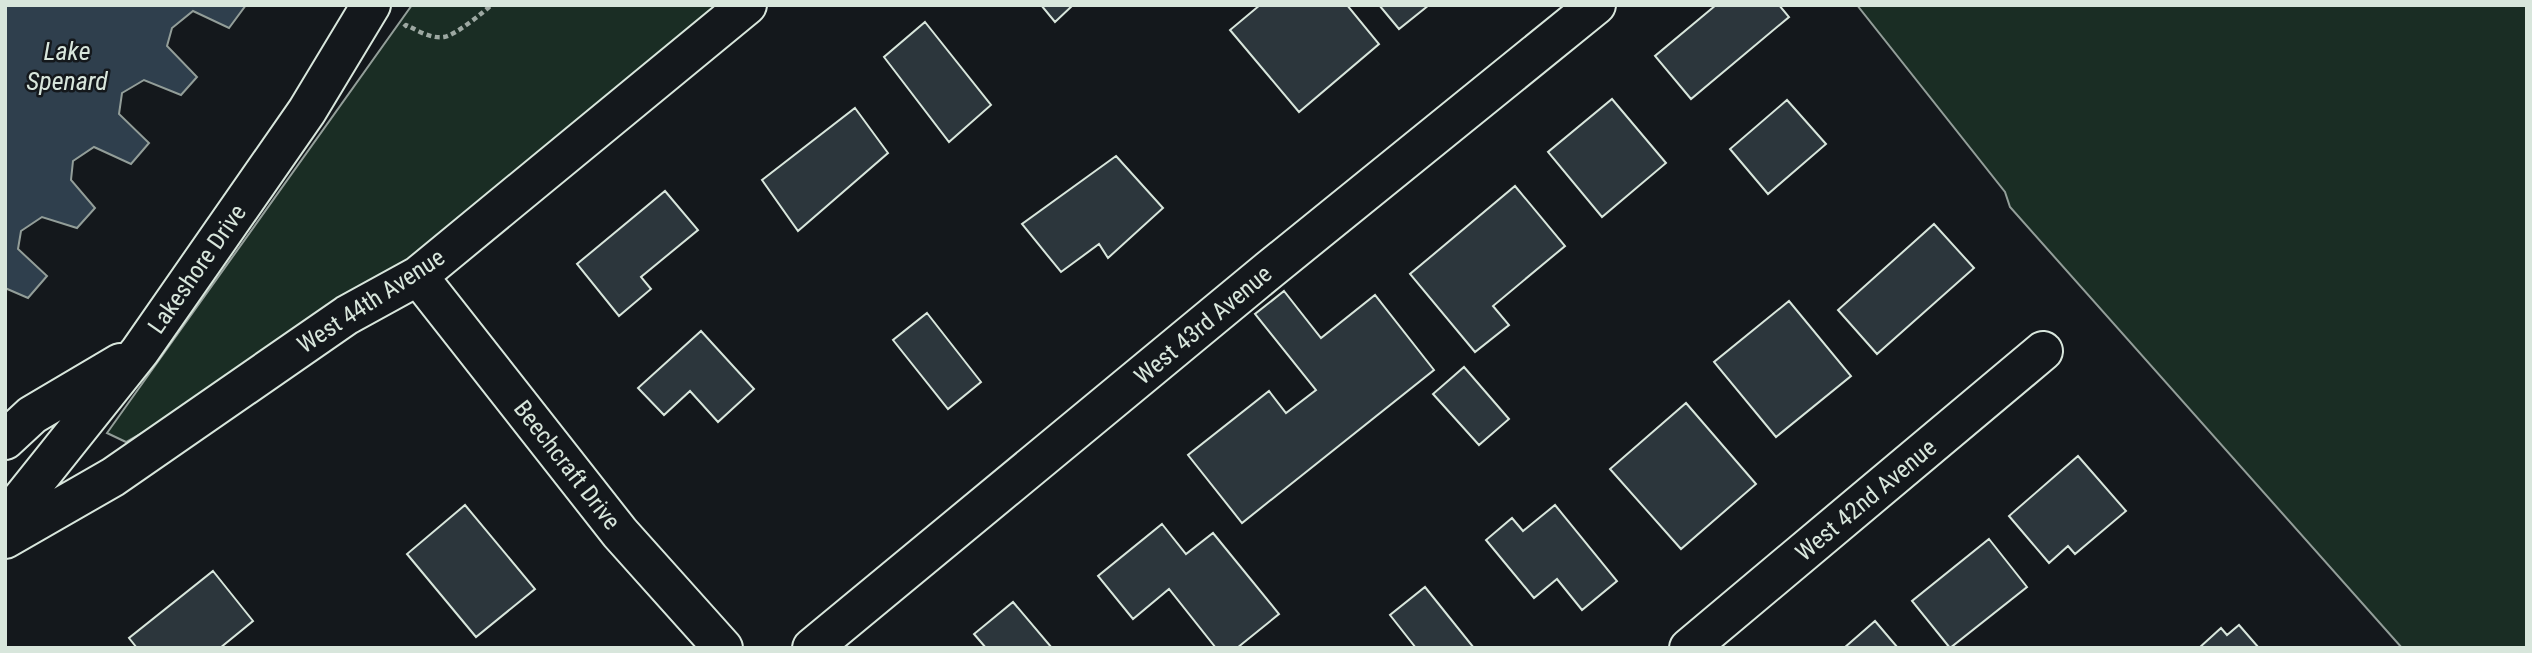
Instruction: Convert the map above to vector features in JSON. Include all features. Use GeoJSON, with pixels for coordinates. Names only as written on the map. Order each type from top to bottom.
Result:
{"type":"FeatureCollection","features":[{"type":"Feature","properties":{"kind":"street","name":"Lakeshore Drive"},"geometry":{"type":"LineString","coordinates":[[5,520],[140,351],[307,111],[371,5]]}},
{"type":"Feature","properties":{"kind":"street","name":"West 44th Avenue"},"geometry":{"type":"LineString","coordinates":[[5,539],[113,477],[347,315],[418,276],[747,5]]}},
{"type":"Feature","properties":{"kind":"street","name":"West 43rd Avenue"},"geometry":{"type":"LineString","coordinates":[[812,648],[1269,270],[1596,5]]}},
{"type":"Feature","properties":{"kind":"street","name":"Beechcraft Drive"},"geometry":{"type":"LineString","coordinates":[[418,276],[620,533],[723,648]]}},
{"type":"Feature","properties":{"kind":"street"},"geometry":{"type":"LineString","coordinates":[[5,440],[32,415],[140,351]]}},
{"type":"Feature","properties":{"kind":"street","name":"West 42nd Avenue"},"geometry":{"type":"LineString","coordinates":[[1689,648],[2043,351]]}},
{"type":"Feature","properties":{"kind":"green space"},"geometry":{"type":"Polygon","coordinates":[[[412,5],[747,5],[418,276],[126,442],[107,433],[412,5]]]}},
{"type":"Feature","properties":{"kind":"green space"},"geometry":{"type":"Polygon","coordinates":[[[1857,5],[2527,5],[2527,648],[2402,648],[2010,207],[2005,192],[1857,5]]]}},
{"type":"Feature","properties":{"kind":"water","name":"Lake Spenard"},"geometry":{"type":"Polygon","coordinates":[[[5,5],[246,5],[229,28],[193,11],[172,28],[167,46],[197,77],[181,95],[144,80],[122,93],[119,114],[149,143],[131,164],[94,147],[73,161],[71,180],[95,208],[77,228],[42,217],[21,231],[18,249],[47,276],[28,298],[5,288],[5,5]]]}},
{"type":"Feature","properties":{"kind":"building"},"geometry":{"type":"Polygon","coordinates":[[[1041,5],[1073,5],[1055,22],[1041,5]]]}},
{"type":"Feature","properties":{"kind":"building"},"geometry":{"type":"Polygon","coordinates":[[[1260,5],[1347,5],[1379,44],[1299,112],[1230,30],[1260,5]]]}},
{"type":"Feature","properties":{"kind":"building"},"geometry":{"type":"Polygon","coordinates":[[[1379,5],[1429,5],[1399,29],[1379,5]]]}},
{"type":"Feature","properties":{"kind":"building"},"geometry":{"type":"Polygon","coordinates":[[[1716,5],[1779,5],[1789,17],[1691,99],[1655,56],[1716,5]]]}},
{"type":"Feature","properties":{"kind":"building"},"geometry":{"type":"Polygon","coordinates":[[[925,22],[991,105],[949,142],[884,57],[925,22]]]}},
{"type":"Feature","properties":{"kind":"building"},"geometry":{"type":"Polygon","coordinates":[[[1612,99],[1666,163],[1602,217],[1548,152],[1612,99]]]}},
{"type":"Feature","properties":{"kind":"building"},"geometry":{"type":"Polygon","coordinates":[[[1787,100],[1826,144],[1768,194],[1730,149],[1787,100]]]}},
{"type":"Feature","properties":{"kind":"building"},"geometry":{"type":"Polygon","coordinates":[[[855,108],[888,153],[798,231],[762,180],[855,108]]]}},
{"type":"Feature","properties":{"kind":"building"},"geometry":{"type":"Polygon","coordinates":[[[1116,156],[1163,208],[1108,258],[1099,244],[1061,272],[1022,224],[1116,156]]]}},
{"type":"Feature","properties":{"kind":"building"},"geometry":{"type":"Polygon","coordinates":[[[1515,186],[1565,246],[1493,306],[1509,325],[1475,352],[1410,274],[1515,186]]]}},
{"type":"Feature","properties":{"kind":"building"},"geometry":{"type":"Polygon","coordinates":[[[665,191],[698,230],[641,277],[651,289],[619,316],[577,264],[665,191]]]}},
{"type":"Feature","properties":{"kind":"building"},"geometry":{"type":"Polygon","coordinates":[[[1934,224],[1974,268],[1877,354],[1838,310],[1934,224]]]}},
{"type":"Feature","properties":{"kind":"building"},"geometry":{"type":"Polygon","coordinates":[[[1284,291],[1321,338],[1375,295],[1434,370],[1242,523],[1188,455],[1269,391],[1286,413],[1316,390],[1255,314],[1284,291]]]}},
{"type":"Feature","properties":{"kind":"building"},"geometry":{"type":"Polygon","coordinates":[[[1789,301],[1851,376],[1776,437],[1714,362],[1789,301]]]}},
{"type":"Feature","properties":{"kind":"building"},"geometry":{"type":"Polygon","coordinates":[[[927,313],[981,382],[948,409],[893,340],[927,313]]]}},
{"type":"Feature","properties":{"kind":"building"},"geometry":{"type":"Polygon","coordinates":[[[701,331],[754,389],[718,422],[690,391],[664,415],[638,388],[701,331]]]}},
{"type":"Feature","properties":{"kind":"building"},"geometry":{"type":"Polygon","coordinates":[[[1464,367],[1509,419],[1479,445],[1433,394],[1464,367]]]}},
{"type":"Feature","properties":{"kind":"building"},"geometry":{"type":"Polygon","coordinates":[[[1686,403],[1756,484],[1681,549],[1610,469],[1686,403]]]}},
{"type":"Feature","properties":{"kind":"building"},"geometry":{"type":"Polygon","coordinates":[[[2078,456],[2126,511],[2075,554],[2068,546],[2049,563],[2009,516],[2078,456]]]}},
{"type":"Feature","properties":{"kind":"building"},"geometry":{"type":"Polygon","coordinates":[[[465,505],[535,589],[476,637],[407,554],[465,505]]]}},
{"type":"Feature","properties":{"kind":"building"},"geometry":{"type":"Polygon","coordinates":[[[1555,505],[1617,581],[1582,610],[1557,579],[1534,598],[1486,540],[1512,518],[1523,531],[1555,505]]]}},
{"type":"Feature","properties":{"kind":"building"},"geometry":{"type":"Polygon","coordinates":[[[1162,524],[1186,554],[1213,533],[1279,614],[1237,648],[1216,648],[1169,589],[1133,619],[1098,576],[1162,524]]]}},
{"type":"Feature","properties":{"kind":"building"},"geometry":{"type":"Polygon","coordinates":[[[1989,539],[2027,587],[1950,648],[1912,601],[1989,539]]]}},
{"type":"Feature","properties":{"kind":"building"},"geometry":{"type":"Polygon","coordinates":[[[213,571],[253,621],[220,648],[137,648],[129,638],[213,571]]]}},
{"type":"Feature","properties":{"kind":"building"},"geometry":{"type":"Polygon","coordinates":[[[1425,587],[1474,648],[1416,648],[1390,615],[1425,587]]]}},
{"type":"Feature","properties":{"kind":"building"},"geometry":{"type":"Polygon","coordinates":[[[1013,602],[1052,648],[986,648],[974,634],[1013,602]]]}},
{"type":"Feature","properties":{"kind":"building"},"geometry":{"type":"Polygon","coordinates":[[[1875,621],[1898,648],[1844,648],[1875,621]]]}},
{"type":"Feature","properties":{"kind":"building"},"geometry":{"type":"Polygon","coordinates":[[[2239,625],[2259,648],[2199,648],[2221,628],[2227,635],[2239,625]]]}}]}
